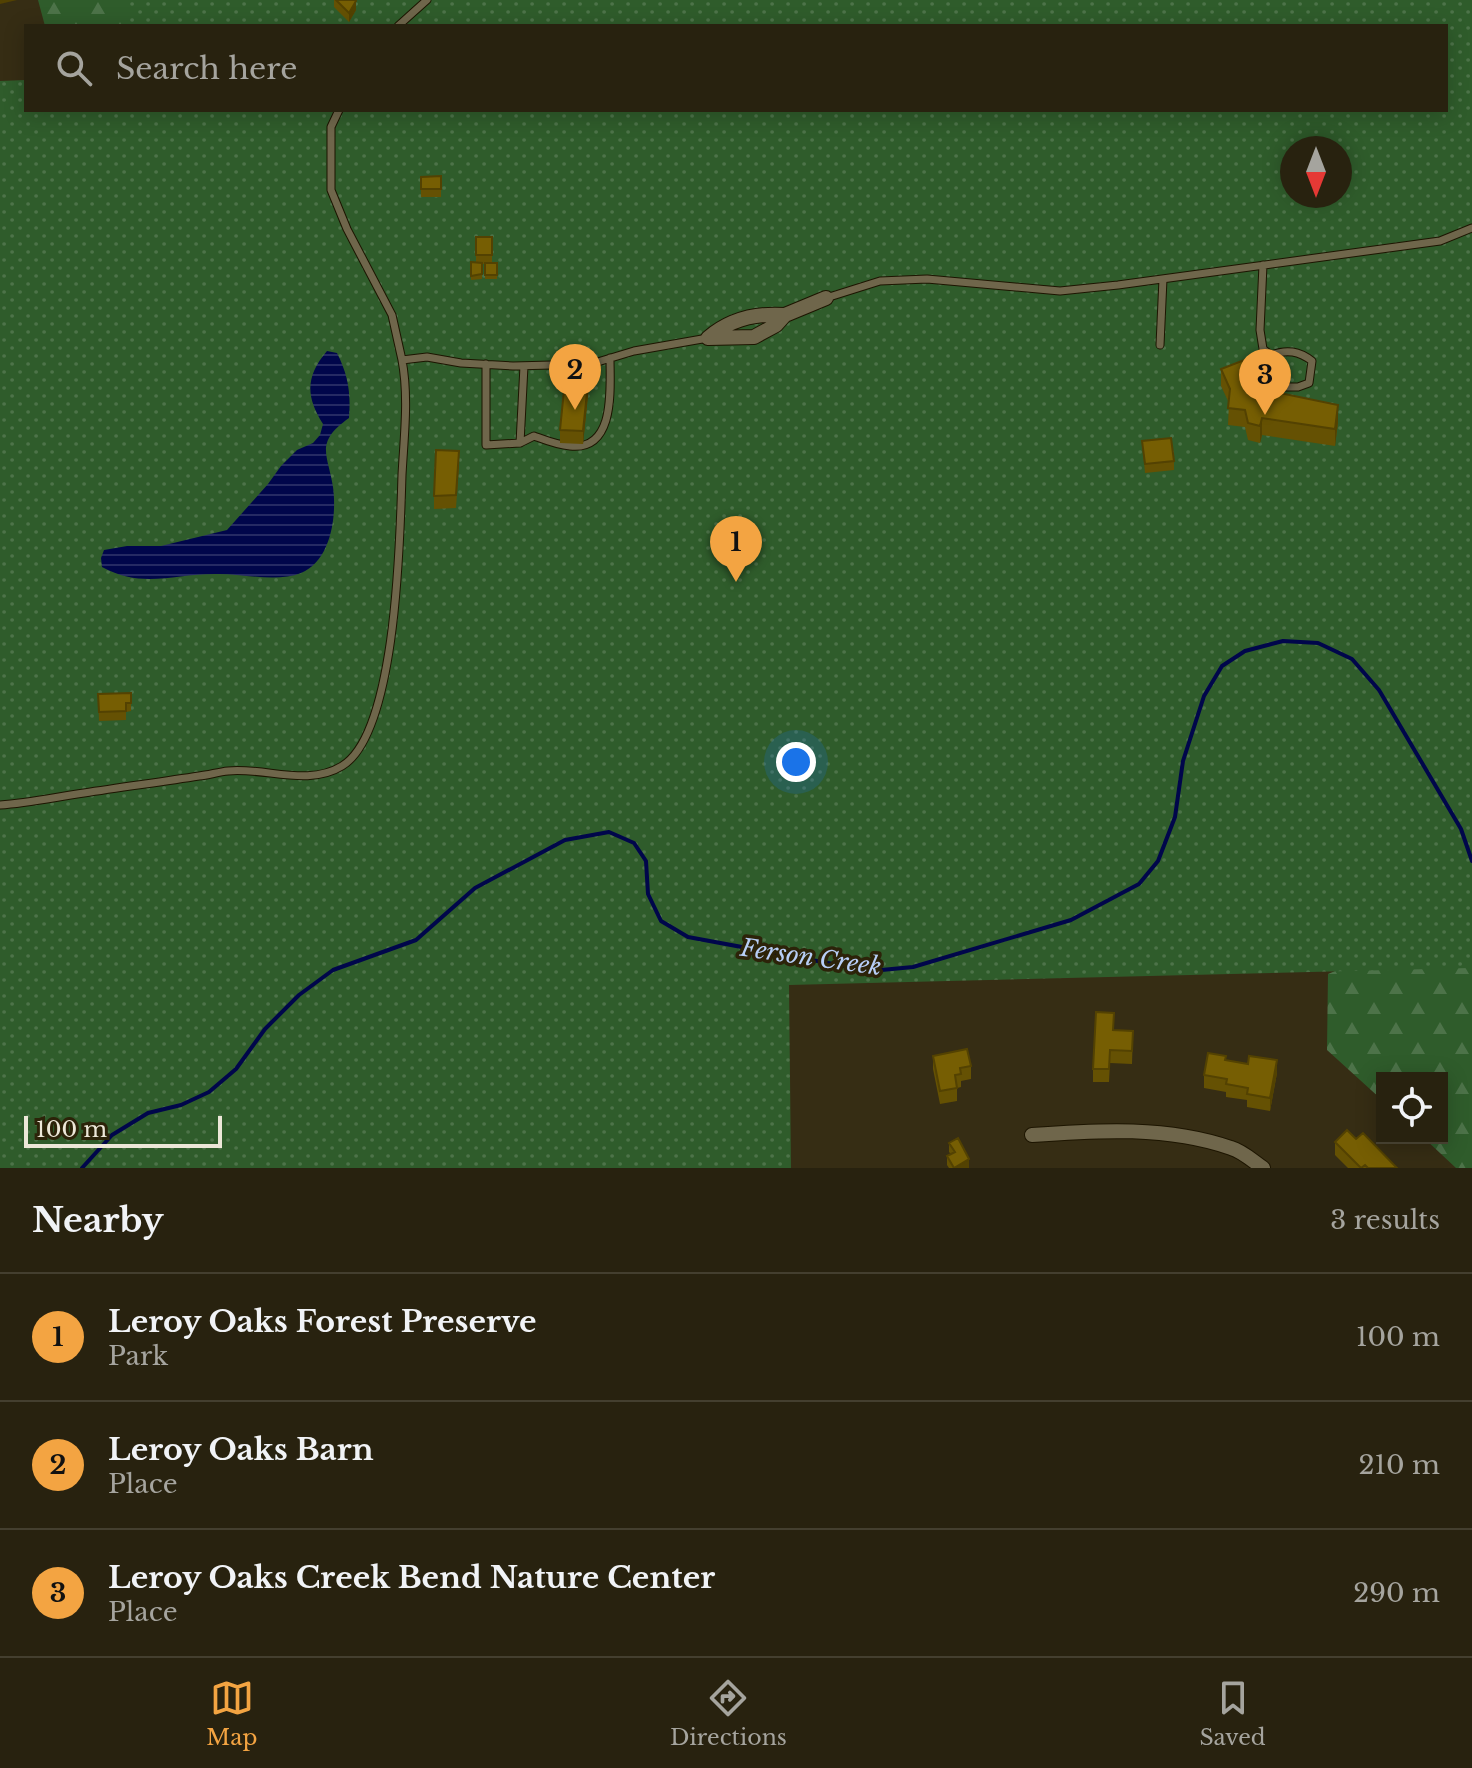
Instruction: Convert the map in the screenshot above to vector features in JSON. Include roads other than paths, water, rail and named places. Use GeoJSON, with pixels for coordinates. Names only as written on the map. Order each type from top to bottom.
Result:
{"type":"FeatureCollection","features":[{"type":"Feature","properties":{"kind":"street"},"geometry":{"type":"LineString","coordinates":[[708,338],[754,337],[776,325],[785,315],[826,298]]}},
{"type":"Feature","properties":{"kind":"street"},"geometry":{"type":"LineString","coordinates":[[1032,1135],[1161,1133],[1234,1148],[1263,1168]]}},
{"type":"Feature","properties":{"kind":"lane"},"geometry":{"type":"LineString","coordinates":[[400,24],[427,0]]}},
{"type":"Feature","properties":{"kind":"lane"},"geometry":{"type":"LineString","coordinates":[[0,805],[231,770],[281,775],[321,773],[348,763],[363,742],[379,698],[394,618],[406,380],[392,315],[331,190],[331,127],[338,112]]}},
{"type":"Feature","properties":{"kind":"lane"},"geometry":{"type":"LineString","coordinates":[[826,298],[880,281],[927,279],[1060,291],[1440,241],[1472,228]]}},
{"type":"Feature","properties":{"kind":"lane"},"geometry":{"type":"LineString","coordinates":[[1263,265],[1260,330],[1263,349],[1271,355],[1277,381],[1283,387],[1309,383],[1312,361],[1302,354],[1289,351],[1271,355]]}},
{"type":"Feature","properties":{"kind":"lane"},"geometry":{"type":"LineString","coordinates":[[1160,345],[1163,279]]}},
{"type":"Feature","properties":{"kind":"lane"},"geometry":{"type":"LineString","coordinates":[[402,360],[427,357],[524,366],[591,364],[634,351],[708,338]]}},
{"type":"Feature","properties":{"kind":"lane"},"geometry":{"type":"LineString","coordinates":[[486,364],[486,445],[520,443],[534,436],[572,446],[587,445],[605,429],[610,358]]}},
{"type":"Feature","properties":{"kind":"lane"},"geometry":{"type":"LineString","coordinates":[[520,443],[524,366]]}},
{"type":"Feature","properties":{"kind":"waterway","name":"Ferson Creek"},"geometry":{"type":"LineString","coordinates":[[82,1168],[112,1135],[148,1113],[181,1105],[209,1092],[236,1069],[265,1029],[299,995],[333,970],[416,940],[475,888],[565,840],[609,832],[634,843],[646,861],[648,894],[661,921],[688,937],[871,971],[913,967],[1071,920],[1139,884],[1158,861],[1175,817],[1183,761],[1204,696],[1222,666],[1245,651],[1283,641],[1318,643],[1352,659],[1379,690],[1461,829],[1472,861]]}},
{"type":"Feature","properties":{"kind":"place","name":"Leroy Oaks Barn"},"geometry":{"type":"Point","coordinates":[575,410]}},
{"type":"Feature","properties":{"kind":"place","name":"Leroy Oaks Creek Bend Nature Center"},"geometry":{"type":"Point","coordinates":[1265,415]}},
{"type":"Feature","properties":{"kind":"place","name":"Leroy Oaks Forest Preserve"},"geometry":{"type":"Point","coordinates":[736,582]}}]}
